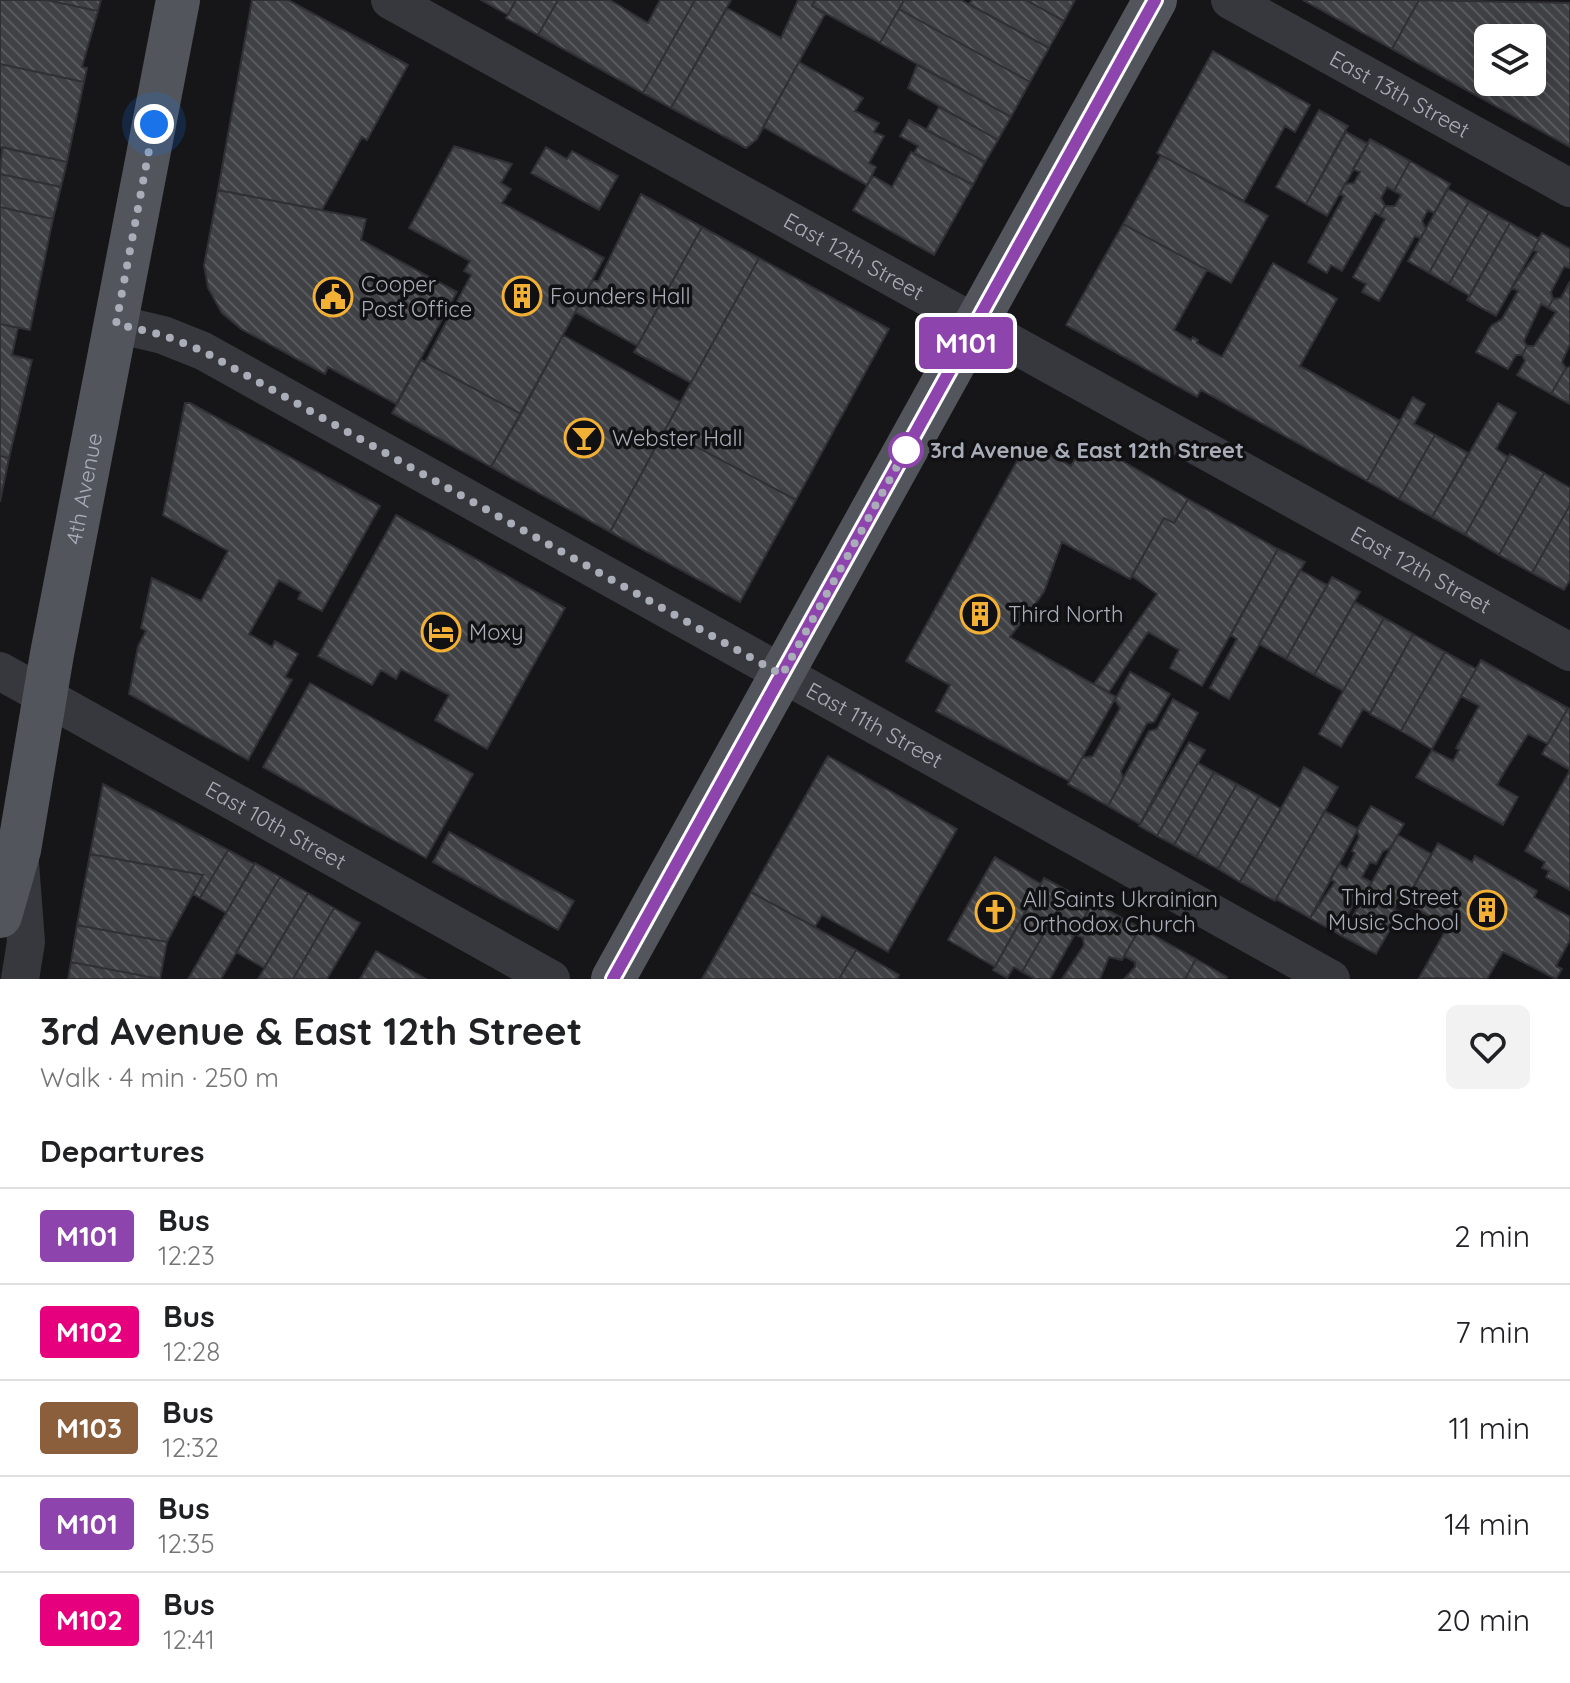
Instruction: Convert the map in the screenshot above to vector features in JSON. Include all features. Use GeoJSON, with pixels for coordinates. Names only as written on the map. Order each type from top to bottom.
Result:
{"type":"FeatureCollection","features":[{"type":"Feature","properties":{"kind":"main road","name":"4th Avenue"},"geometry":{"type":"LineString","coordinates":[[19,850],[45,697],[178,0]]}},
{"type":"Feature","properties":{"kind":"main road"},"geometry":{"type":"LineString","coordinates":[[613,979],[1155,0]]}},
{"type":"Feature","properties":{"kind":"main road"},"geometry":{"type":"LineString","coordinates":[[0,916],[19,850]]}},
{"type":"Feature","properties":{"kind":"street","name":"East 12th Street"},"geometry":{"type":"LineString","coordinates":[[390,0],[1570,652]]}},
{"type":"Feature","properties":{"kind":"street","name":"East 13th Street"},"geometry":{"type":"LineString","coordinates":[[1230,0],[1570,188]]}},
{"type":"Feature","properties":{"kind":"street","name":"East 11th Street"},"geometry":{"type":"LineString","coordinates":[[116,324],[163,335],[203,351],[1331,979]]}},
{"type":"Feature","properties":{"kind":"street","name":"East 10th Street"},"geometry":{"type":"LineString","coordinates":[[0,671],[551,979]]}},
{"type":"Feature","properties":{"kind":"street","name":"4th Avenue"},"geometry":{"type":"LineString","coordinates":[[19,850],[26,942],[20,979]]}},
{"type":"Feature","properties":{"kind":"building"},"geometry":{"type":"Polygon","coordinates":[[[0,0],[46,0],[98,11],[82,67],[87,68],[84,82],[0,64],[0,0]]]}},
{"type":"Feature","properties":{"kind":"building"},"geometry":{"type":"Polygon","coordinates":[[[46,0],[101,0],[98,11],[46,0]]]}},
{"type":"Feature","properties":{"kind":"building"},"geometry":{"type":"Polygon","coordinates":[[[252,0],[288,0],[408,65],[367,140],[362,137],[322,210],[218,190],[252,0]]]}},
{"type":"Feature","properties":{"kind":"building"},"geometry":{"type":"Polygon","coordinates":[[[481,0],[516,0],[508,15],[481,0]]]}},
{"type":"Feature","properties":{"kind":"building"},"geometry":{"type":"Polygon","coordinates":[[[516,0],[558,0],[538,35],[506,18],[516,0]]]}},
{"type":"Feature","properties":{"kind":"building"},"geometry":{"type":"Polygon","coordinates":[[[558,0],[610,0],[648,23],[660,0],[695,0],[643,93],[538,35],[558,0]]]}},
{"type":"Feature","properties":{"kind":"building"},"geometry":{"type":"Polygon","coordinates":[[[695,0],[731,0],[671,108],[643,93],[695,0]]]}},
{"type":"Feature","properties":{"kind":"building"},"geometry":{"type":"Polygon","coordinates":[[[798,0],[815,0],[812,6],[825,14],[757,139],[746,148],[671,108],[727,8],[781,38],[798,0]]]}},
{"type":"Feature","properties":{"kind":"building"},"geometry":{"type":"Polygon","coordinates":[[[815,0],[904,0],[880,43],[812,6],[815,0]]]}},
{"type":"Feature","properties":{"kind":"building"},"geometry":{"type":"Polygon","coordinates":[[[904,0],[961,0],[1049,48],[1030,82],[899,9],[904,0]]]}},
{"type":"Feature","properties":{"kind":"building"},"geometry":{"type":"Polygon","coordinates":[[[972,0],[1026,0],[1064,21],[1049,48],[969,4],[972,0]]]}},
{"type":"Feature","properties":{"kind":"building"},"geometry":{"type":"Polygon","coordinates":[[[1026,0],[1075,0],[1064,21],[1026,0]]]}},
{"type":"Feature","properties":{"kind":"building"},"geometry":{"type":"Polygon","coordinates":[[[1303,0],[1419,0],[1392,49],[1303,0]]]}},
{"type":"Feature","properties":{"kind":"building"},"geometry":{"type":"Polygon","coordinates":[[[1419,0],[1570,3],[1570,147],[1477,96],[1546,96],[1546,24],[1474,24],[1474,94],[1392,49],[1419,0]]]}},
{"type":"Feature","properties":{"kind":"building"},"geometry":{"type":"Polygon","coordinates":[[[899,9],[1030,82],[1011,117],[880,43],[899,9]]]}},
{"type":"Feature","properties":{"kind":"building"},"geometry":{"type":"Polygon","coordinates":[[[1213,51],[1310,105],[1295,132],[1285,126],[1244,201],[1157,153],[1213,51]]]}},
{"type":"Feature","properties":{"kind":"building"},"geometry":{"type":"Polygon","coordinates":[[[799,62],[863,98],[855,111],[879,123],[874,132],[884,136],[869,163],[876,167],[867,185],[763,127],[799,62]]]}},
{"type":"Feature","properties":{"kind":"building"},"geometry":{"type":"Polygon","coordinates":[[[0,64],[84,82],[67,162],[0,147],[0,64]]]}},
{"type":"Feature","properties":{"kind":"building"},"geometry":{"type":"Polygon","coordinates":[[[917,65],[1011,117],[998,140],[908,88],[917,65]]]}},
{"type":"Feature","properties":{"kind":"building"},"geometry":{"type":"Polygon","coordinates":[[[939,107],[998,140],[985,162],[926,130],[939,107]]]}},
{"type":"Feature","properties":{"kind":"building"},"geometry":{"type":"Polygon","coordinates":[[[1319,110],[1348,126],[1306,204],[1276,187],[1319,110]]]}},
{"type":"Feature","properties":{"kind":"building"},"geometry":{"type":"Polygon","coordinates":[[[909,120],[985,162],[973,185],[914,153],[918,146],[900,136],[909,120]]]}},
{"type":"Feature","properties":{"kind":"building"},"geometry":{"type":"Polygon","coordinates":[[[1346,132],[1368,144],[1327,216],[1306,204],[1346,132]]]}},
{"type":"Feature","properties":{"kind":"building"},"geometry":{"type":"Polygon","coordinates":[[[1370,139],[1410,161],[1394,191],[1387,187],[1381,198],[1385,206],[1380,216],[1375,213],[1342,271],[1331,265],[1327,273],[1308,262],[1344,196],[1340,194],[1345,184],[1354,183],[1360,172],[1353,169],[1370,139]]]}},
{"type":"Feature","properties":{"kind":"building","name":"Founders Hall"},"geometry":{"type":"Polygon","coordinates":[[[454,146],[512,164],[501,183],[511,189],[502,203],[604,258],[521,414],[425,362],[471,275],[464,271],[470,261],[409,228],[454,146]]]}},
{"type":"Feature","properties":{"kind":"building"},"geometry":{"type":"Polygon","coordinates":[[[2,147],[67,162],[61,187],[0,174],[2,147]]]}},
{"type":"Feature","properties":{"kind":"building"},"geometry":{"type":"Polygon","coordinates":[[[546,147],[567,159],[572,151],[618,176],[599,210],[531,173],[546,147]]]}},
{"type":"Feature","properties":{"kind":"building"},"geometry":{"type":"Polygon","coordinates":[[[911,152],[973,185],[934,255],[853,210],[873,176],[892,187],[911,152]]]}},
{"type":"Feature","properties":{"kind":"building"},"geometry":{"type":"Polygon","coordinates":[[[1161,155],[1268,216],[1231,283],[1123,224],[1161,155]]]}},
{"type":"Feature","properties":{"kind":"building"},"geometry":{"type":"Polygon","coordinates":[[[1410,161],[1450,184],[1434,213],[1428,210],[1422,221],[1426,229],[1420,238],[1415,236],[1379,301],[1362,292],[1366,284],[1353,277],[1385,219],[1380,216],[1385,206],[1395,206],[1401,195],[1394,191],[1410,161]]]}},
{"type":"Feature","properties":{"kind":"building"},"geometry":{"type":"Polygon","coordinates":[[[0,174],[61,187],[53,219],[0,207],[0,174]]]}},
{"type":"Feature","properties":{"kind":"building"},"geometry":{"type":"Polygon","coordinates":[[[1448,189],[1469,201],[1429,273],[1408,261],[1448,189]]]}},
{"type":"Feature","properties":{"kind":"building","name":"Cooper Post Office"},"geometry":{"type":"Polygon","coordinates":[[[218,190],[366,219],[361,240],[457,292],[396,404],[328,367],[325,374],[241,329],[222,313],[208,288],[204,265],[218,190]]]}},
{"type":"Feature","properties":{"kind":"building"},"geometry":{"type":"Polygon","coordinates":[[[641,194],[702,227],[637,346],[575,312],[593,280],[598,282],[641,194]]]}},
{"type":"Feature","properties":{"kind":"building"},"geometry":{"type":"Polygon","coordinates":[[[1469,201],[1489,212],[1449,284],[1429,273],[1469,201]]]}},
{"type":"Feature","properties":{"kind":"building"},"geometry":{"type":"Polygon","coordinates":[[[0,207],[53,219],[30,330],[0,324],[0,207]]]}},
{"type":"Feature","properties":{"kind":"building"},"geometry":{"type":"Polygon","coordinates":[[[1489,212],[1510,223],[1470,296],[1449,284],[1489,212]]]}},
{"type":"Feature","properties":{"kind":"building"},"geometry":{"type":"Polygon","coordinates":[[[1510,223],[1539,239],[1496,316],[1467,300],[1510,223]]]}},
{"type":"Feature","properties":{"kind":"building"},"geometry":{"type":"Polygon","coordinates":[[[1123,224],[1207,270],[1174,330],[1191,340],[1193,337],[1198,340],[1197,343],[1222,357],[1273,263],[1337,299],[1300,366],[1400,421],[1367,481],[1201,390],[1197,397],[1066,325],[1123,224]]]}},
{"type":"Feature","properties":{"kind":"building"},"geometry":{"type":"Polygon","coordinates":[[[702,227],[759,258],[691,383],[634,352],[702,227]]]}},
{"type":"Feature","properties":{"kind":"building"},"geometry":{"type":"Polygon","coordinates":[[[1542,233],[1570,249],[1570,268],[1564,267],[1551,292],[1553,299],[1548,308],[1541,304],[1524,341],[1527,346],[1522,355],[1516,355],[1508,369],[1476,352],[1491,326],[1502,319],[1518,291],[1512,288],[1537,252],[1533,250],[1542,233]]]}},
{"type":"Feature","properties":{"kind":"building"},"geometry":{"type":"Polygon","coordinates":[[[759,258],[889,329],[796,500],[665,430],[759,258]]]}},
{"type":"Feature","properties":{"kind":"building"},"geometry":{"type":"Polygon","coordinates":[[[1570,281],[1570,344],[1562,362],[1566,368],[1551,394],[1517,375],[1525,361],[1522,355],[1527,346],[1534,346],[1556,312],[1548,308],[1553,299],[1561,298],[1570,281]]]}},
{"type":"Feature","properties":{"kind":"building"},"geometry":{"type":"Polygon","coordinates":[[[0,324],[18,328],[12,355],[32,360],[9,458],[0,456],[0,324]]]}},
{"type":"Feature","properties":{"kind":"building","name":"Webster Hall"},"geometry":{"type":"Polygon","coordinates":[[[563,335],[680,402],[610,532],[491,467],[563,335]]]}},
{"type":"Feature","properties":{"kind":"building"},"geometry":{"type":"Polygon","coordinates":[[[421,360],[521,414],[491,467],[392,413],[421,360]]]}},
{"type":"Feature","properties":{"kind":"building"},"geometry":{"type":"Polygon","coordinates":[[[1570,367],[1570,404],[1551,394],[1566,368],[1570,367]]]}},
{"type":"Feature","properties":{"kind":"building"},"geometry":{"type":"Polygon","coordinates":[[[1413,397],[1425,404],[1414,424],[1435,435],[1399,499],[1367,481],[1413,397]]]}},
{"type":"Feature","properties":{"kind":"building"},"geometry":{"type":"Polygon","coordinates":[[[185,403],[380,506],[322,611],[298,599],[301,592],[279,580],[249,634],[272,647],[275,641],[298,654],[285,677],[292,680],[248,760],[129,694],[138,646],[146,631],[141,628],[152,578],[201,601],[228,551],[163,515],[185,403]]]}},
{"type":"Feature","properties":{"kind":"building"},"geometry":{"type":"Polygon","coordinates":[[[1498,403],[1516,413],[1496,449],[1508,457],[1465,535],[1432,517],[1498,403]]]}},
{"type":"Feature","properties":{"kind":"building"},"geometry":{"type":"Polygon","coordinates":[[[665,430],[796,500],[740,602],[610,532],[665,430]]]}},
{"type":"Feature","properties":{"kind":"building"},"geometry":{"type":"Polygon","coordinates":[[[1435,435],[1468,453],[1432,517],[1399,499],[1435,435]]]}},
{"type":"Feature","properties":{"kind":"building","name":"Third North"},"geometry":{"type":"Polygon","coordinates":[[[1086,440],[1188,499],[1174,523],[1164,518],[1130,579],[1062,542],[1044,592],[1010,637],[1116,697],[1069,781],[936,711],[950,685],[906,661],[1027,443],[1071,466],[1086,440]]]}},
{"type":"Feature","properties":{"kind":"building"},"geometry":{"type":"Polygon","coordinates":[[[1510,454],[1544,473],[1499,555],[1465,535],[1510,454]]]}},
{"type":"Feature","properties":{"kind":"building"},"geometry":{"type":"Polygon","coordinates":[[[0,456],[9,458],[0,502],[0,456]]]}},
{"type":"Feature","properties":{"kind":"building"},"geometry":{"type":"Polygon","coordinates":[[[1544,473],[1570,488],[1570,505],[1532,573],[1499,555],[1544,473]]]}},
{"type":"Feature","properties":{"kind":"building"},"geometry":{"type":"Polygon","coordinates":[[[1188,499],[1278,549],[1202,686],[1170,668],[1179,650],[1148,632],[1109,692],[1094,684],[1157,594],[1132,576],[1164,518],[1174,523],[1188,499]]]}},
{"type":"Feature","properties":{"kind":"building"},"geometry":{"type":"Polygon","coordinates":[[[1570,505],[1570,580],[1564,590],[1532,573],[1570,505]]]}},
{"type":"Feature","properties":{"kind":"building","name":"Moxy"},"geometry":{"type":"Polygon","coordinates":[[[396,515],[565,608],[487,749],[435,720],[449,695],[401,669],[396,679],[381,670],[372,685],[318,656],[396,515]]]}},
{"type":"Feature","properties":{"kind":"building"},"geometry":{"type":"Polygon","coordinates":[[[1278,549],[1305,562],[1229,699],[1210,688],[1237,639],[1231,635],[1278,549]]]}},
{"type":"Feature","properties":{"kind":"building"},"geometry":{"type":"Polygon","coordinates":[[[1300,570],[1327,585],[1286,659],[1259,644],[1300,570]]]}},
{"type":"Feature","properties":{"kind":"building"},"geometry":{"type":"Polygon","coordinates":[[[1332,577],[1360,592],[1314,675],[1286,659],[1332,577]]]}},
{"type":"Feature","properties":{"kind":"building"},"geometry":{"type":"Polygon","coordinates":[[[1355,602],[1384,618],[1343,691],[1314,675],[1355,602]]]}},
{"type":"Feature","properties":{"kind":"building"},"geometry":{"type":"Polygon","coordinates":[[[1384,618],[1413,634],[1370,713],[1363,709],[1341,747],[1319,734],[1384,618]]]}},
{"type":"Feature","properties":{"kind":"building"},"geometry":{"type":"Polygon","coordinates":[[[1413,634],[1445,652],[1401,731],[1370,714],[1413,634]]]}},
{"type":"Feature","properties":{"kind":"building"},"geometry":{"type":"Polygon","coordinates":[[[1445,652],[1476,669],[1432,749],[1401,731],[1445,652]]]}},
{"type":"Feature","properties":{"kind":"building"},"geometry":{"type":"Polygon","coordinates":[[[1481,660],[1568,708],[1548,744],[1528,734],[1497,785],[1518,797],[1503,825],[1416,777],[1432,750],[1453,761],[1459,750],[1456,748],[1479,706],[1461,696],[1481,660]]]}},
{"type":"Feature","properties":{"kind":"building"},"geometry":{"type":"Polygon","coordinates":[[[1130,672],[1170,694],[1154,722],[1147,723],[1121,771],[1123,778],[1108,806],[1068,784],[1082,758],[1093,756],[1120,708],[1115,700],[1130,672]]]}},
{"type":"Feature","properties":{"kind":"building"},"geometry":{"type":"Polygon","coordinates":[[[310,683],[473,774],[426,858],[263,767],[310,683]]]}},
{"type":"Feature","properties":{"kind":"building"},"geometry":{"type":"Polygon","coordinates":[[[1173,699],[1198,713],[1140,824],[1108,806],[1149,731],[1157,729],[1173,699]]]}},
{"type":"Feature","properties":{"kind":"building"},"geometry":{"type":"Polygon","coordinates":[[[1570,709],[1570,770],[1542,754],[1570,709]]]}},
{"type":"Feature","properties":{"kind":"building"},"geometry":{"type":"Polygon","coordinates":[[[1189,742],[1205,750],[1157,836],[1139,826],[1189,742]]]}},
{"type":"Feature","properties":{"kind":"building"},"geometry":{"type":"Polygon","coordinates":[[[828,756],[957,829],[888,952],[822,915],[815,927],[751,892],[828,756]]]}},
{"type":"Feature","properties":{"kind":"building"},"geometry":{"type":"Polygon","coordinates":[[[1198,763],[1214,772],[1174,845],[1157,836],[1198,763]]]}},
{"type":"Feature","properties":{"kind":"building"},"geometry":{"type":"Polygon","coordinates":[[[1304,767],[1338,787],[1275,901],[1240,882],[1304,767]]]}},
{"type":"Feature","properties":{"kind":"building"},"geometry":{"type":"Polygon","coordinates":[[[1570,770],[1570,890],[1546,877],[1549,871],[1542,868],[1545,862],[1525,851],[1570,770]]]}},
{"type":"Feature","properties":{"kind":"building"},"geometry":{"type":"Polygon","coordinates":[[[1214,772],[1237,784],[1196,857],[1174,845],[1214,772]]]}},
{"type":"Feature","properties":{"kind":"building"},"geometry":{"type":"Polygon","coordinates":[[[103,784],[228,850],[200,898],[193,894],[203,875],[90,854],[103,784]]]}},
{"type":"Feature","properties":{"kind":"building"},"geometry":{"type":"Polygon","coordinates":[[[1237,784],[1259,796],[1218,869],[1196,857],[1237,784]]]}},
{"type":"Feature","properties":{"kind":"building"},"geometry":{"type":"Polygon","coordinates":[[[1259,796],[1281,809],[1240,882],[1218,869],[1259,796]]]}},
{"type":"Feature","properties":{"kind":"building"},"geometry":{"type":"Polygon","coordinates":[[[1371,806],[1404,824],[1376,864],[1370,862],[1362,877],[1371,882],[1363,897],[1357,897],[1346,918],[1350,921],[1342,936],[1310,918],[1335,882],[1330,879],[1339,864],[1347,869],[1355,853],[1352,851],[1359,837],[1357,830],[1371,806]]]}},
{"type":"Feature","properties":{"kind":"building"},"geometry":{"type":"Polygon","coordinates":[[[1325,811],[1358,829],[1310,918],[1276,899],[1325,811]]]}},
{"type":"Feature","properties":{"kind":"building"},"geometry":{"type":"Polygon","coordinates":[[[449,832],[574,901],[558,930],[433,862],[449,832]]]}},
{"type":"Feature","properties":{"kind":"building"},"geometry":{"type":"Polygon","coordinates":[[[1398,835],[1431,854],[1408,897],[1402,893],[1394,909],[1400,912],[1376,954],[1342,936],[1398,835]]]}},
{"type":"Feature","properties":{"kind":"building","name":"Third Street Music School"},"geometry":{"type":"Polygon","coordinates":[[[1438,843],[1472,862],[1475,856],[1537,891],[1534,897],[1570,917],[1570,940],[1556,966],[1562,969],[1556,979],[1503,952],[1487,979],[1419,978],[1448,926],[1405,903],[1438,843]]]}},
{"type":"Feature","properties":{"kind":"building"},"geometry":{"type":"Polygon","coordinates":[[[228,850],[254,864],[226,913],[200,898],[228,850]]]}},
{"type":"Feature","properties":{"kind":"building"},"geometry":{"type":"Polygon","coordinates":[[[90,854],[203,875],[167,942],[77,925],[90,854]]]}},
{"type":"Feature","properties":{"kind":"building","name":"All Saints Ukrainian Orthodox Church"},"geometry":{"type":"Polygon","coordinates":[[[995,857],[1041,884],[995,967],[948,940],[995,857]]]}},
{"type":"Feature","properties":{"kind":"building"},"geometry":{"type":"Polygon","coordinates":[[[255,863],[280,877],[221,979],[188,979],[255,863]]]}},
{"type":"Feature","properties":{"kind":"building"},"geometry":{"type":"Polygon","coordinates":[[[280,877],[308,893],[264,968],[236,952],[280,877]]]}},
{"type":"Feature","properties":{"kind":"building"},"geometry":{"type":"Polygon","coordinates":[[[1044,878],[1068,891],[1022,972],[1014,967],[1007,978],[993,970],[1044,878]]]}},
{"type":"Feature","properties":{"kind":"building"},"geometry":{"type":"Polygon","coordinates":[[[1068,891],[1091,905],[1050,979],[1035,979],[1022,972],[1068,891]]]}},
{"type":"Feature","properties":{"kind":"building"},"geometry":{"type":"Polygon","coordinates":[[[751,892],[856,950],[839,979],[702,979],[751,892]]]}},
{"type":"Feature","properties":{"kind":"building"},"geometry":{"type":"Polygon","coordinates":[[[308,893],[334,908],[293,979],[258,979],[308,893]]]}},
{"type":"Feature","properties":{"kind":"building"},"geometry":{"type":"Polygon","coordinates":[[[1093,902],[1140,928],[1122,960],[1109,957],[1100,979],[1062,979],[1084,945],[1083,938],[1075,934],[1093,902]]]}},
{"type":"Feature","properties":{"kind":"building"},"geometry":{"type":"Polygon","coordinates":[[[334,908],[360,923],[327,979],[293,979],[334,908]]]}},
{"type":"Feature","properties":{"kind":"building"},"geometry":{"type":"Polygon","coordinates":[[[77,925],[167,942],[160,979],[71,962],[77,925]]]}},
{"type":"Feature","properties":{"kind":"building"},"geometry":{"type":"Polygon","coordinates":[[[1140,928],[1196,959],[1185,979],[1124,979],[1135,967],[1135,962],[1124,956],[1140,928]]]}},
{"type":"Feature","properties":{"kind":"building"},"geometry":{"type":"Polygon","coordinates":[[[856,950],[899,975],[897,979],[839,979],[856,950]]]}},
{"type":"Feature","properties":{"kind":"building"},"geometry":{"type":"Polygon","coordinates":[[[376,951],[426,979],[360,979],[376,951]]]}},
{"type":"Feature","properties":{"kind":"building"},"geometry":{"type":"Polygon","coordinates":[[[1196,959],[1227,977],[1185,979],[1196,959]]]}},
{"type":"Feature","properties":{"kind":"building"},"geometry":{"type":"Polygon","coordinates":[[[71,962],[160,979],[68,979],[71,962]]]}},
{"type":"Feature","properties":{"kind":"bus line","name":"M101"},"geometry":{"type":"LineString","coordinates":[[613,979],[1155,0]]}},
{"type":"Feature","properties":{"kind":"place","name":"Founders Hall"},"geometry":{"type":"Point","coordinates":[522,296]}},
{"type":"Feature","properties":{"kind":"place","name":"Cooper Post Office"},"geometry":{"type":"Point","coordinates":[333,297]}},
{"type":"Feature","properties":{"kind":"place","name":"Webster Hall"},"geometry":{"type":"Point","coordinates":[584,438]}},
{"type":"Feature","properties":{"kind":"place","name":"3rd Avenue & East 12th Street"},"geometry":{"type":"Point","coordinates":[906,450]}},
{"type":"Feature","properties":{"kind":"place","name":"Third North"},"geometry":{"type":"Point","coordinates":[980,614]}},
{"type":"Feature","properties":{"kind":"place","name":"Moxy"},"geometry":{"type":"Point","coordinates":[441,632]}},
{"type":"Feature","properties":{"kind":"place","name":"Third Street Music School"},"geometry":{"type":"Point","coordinates":[1487,910]}},
{"type":"Feature","properties":{"kind":"place","name":"All Saints Ukrainian Orthodox Church"},"geometry":{"type":"Point","coordinates":[995,912]}},
{"type":"Feature","properties":{"kind":"route"},"geometry":{"type":"LineString","coordinates":[[154,124],[116,324],[177,339],[203,351],[782,675],[906,450]]}}]}
